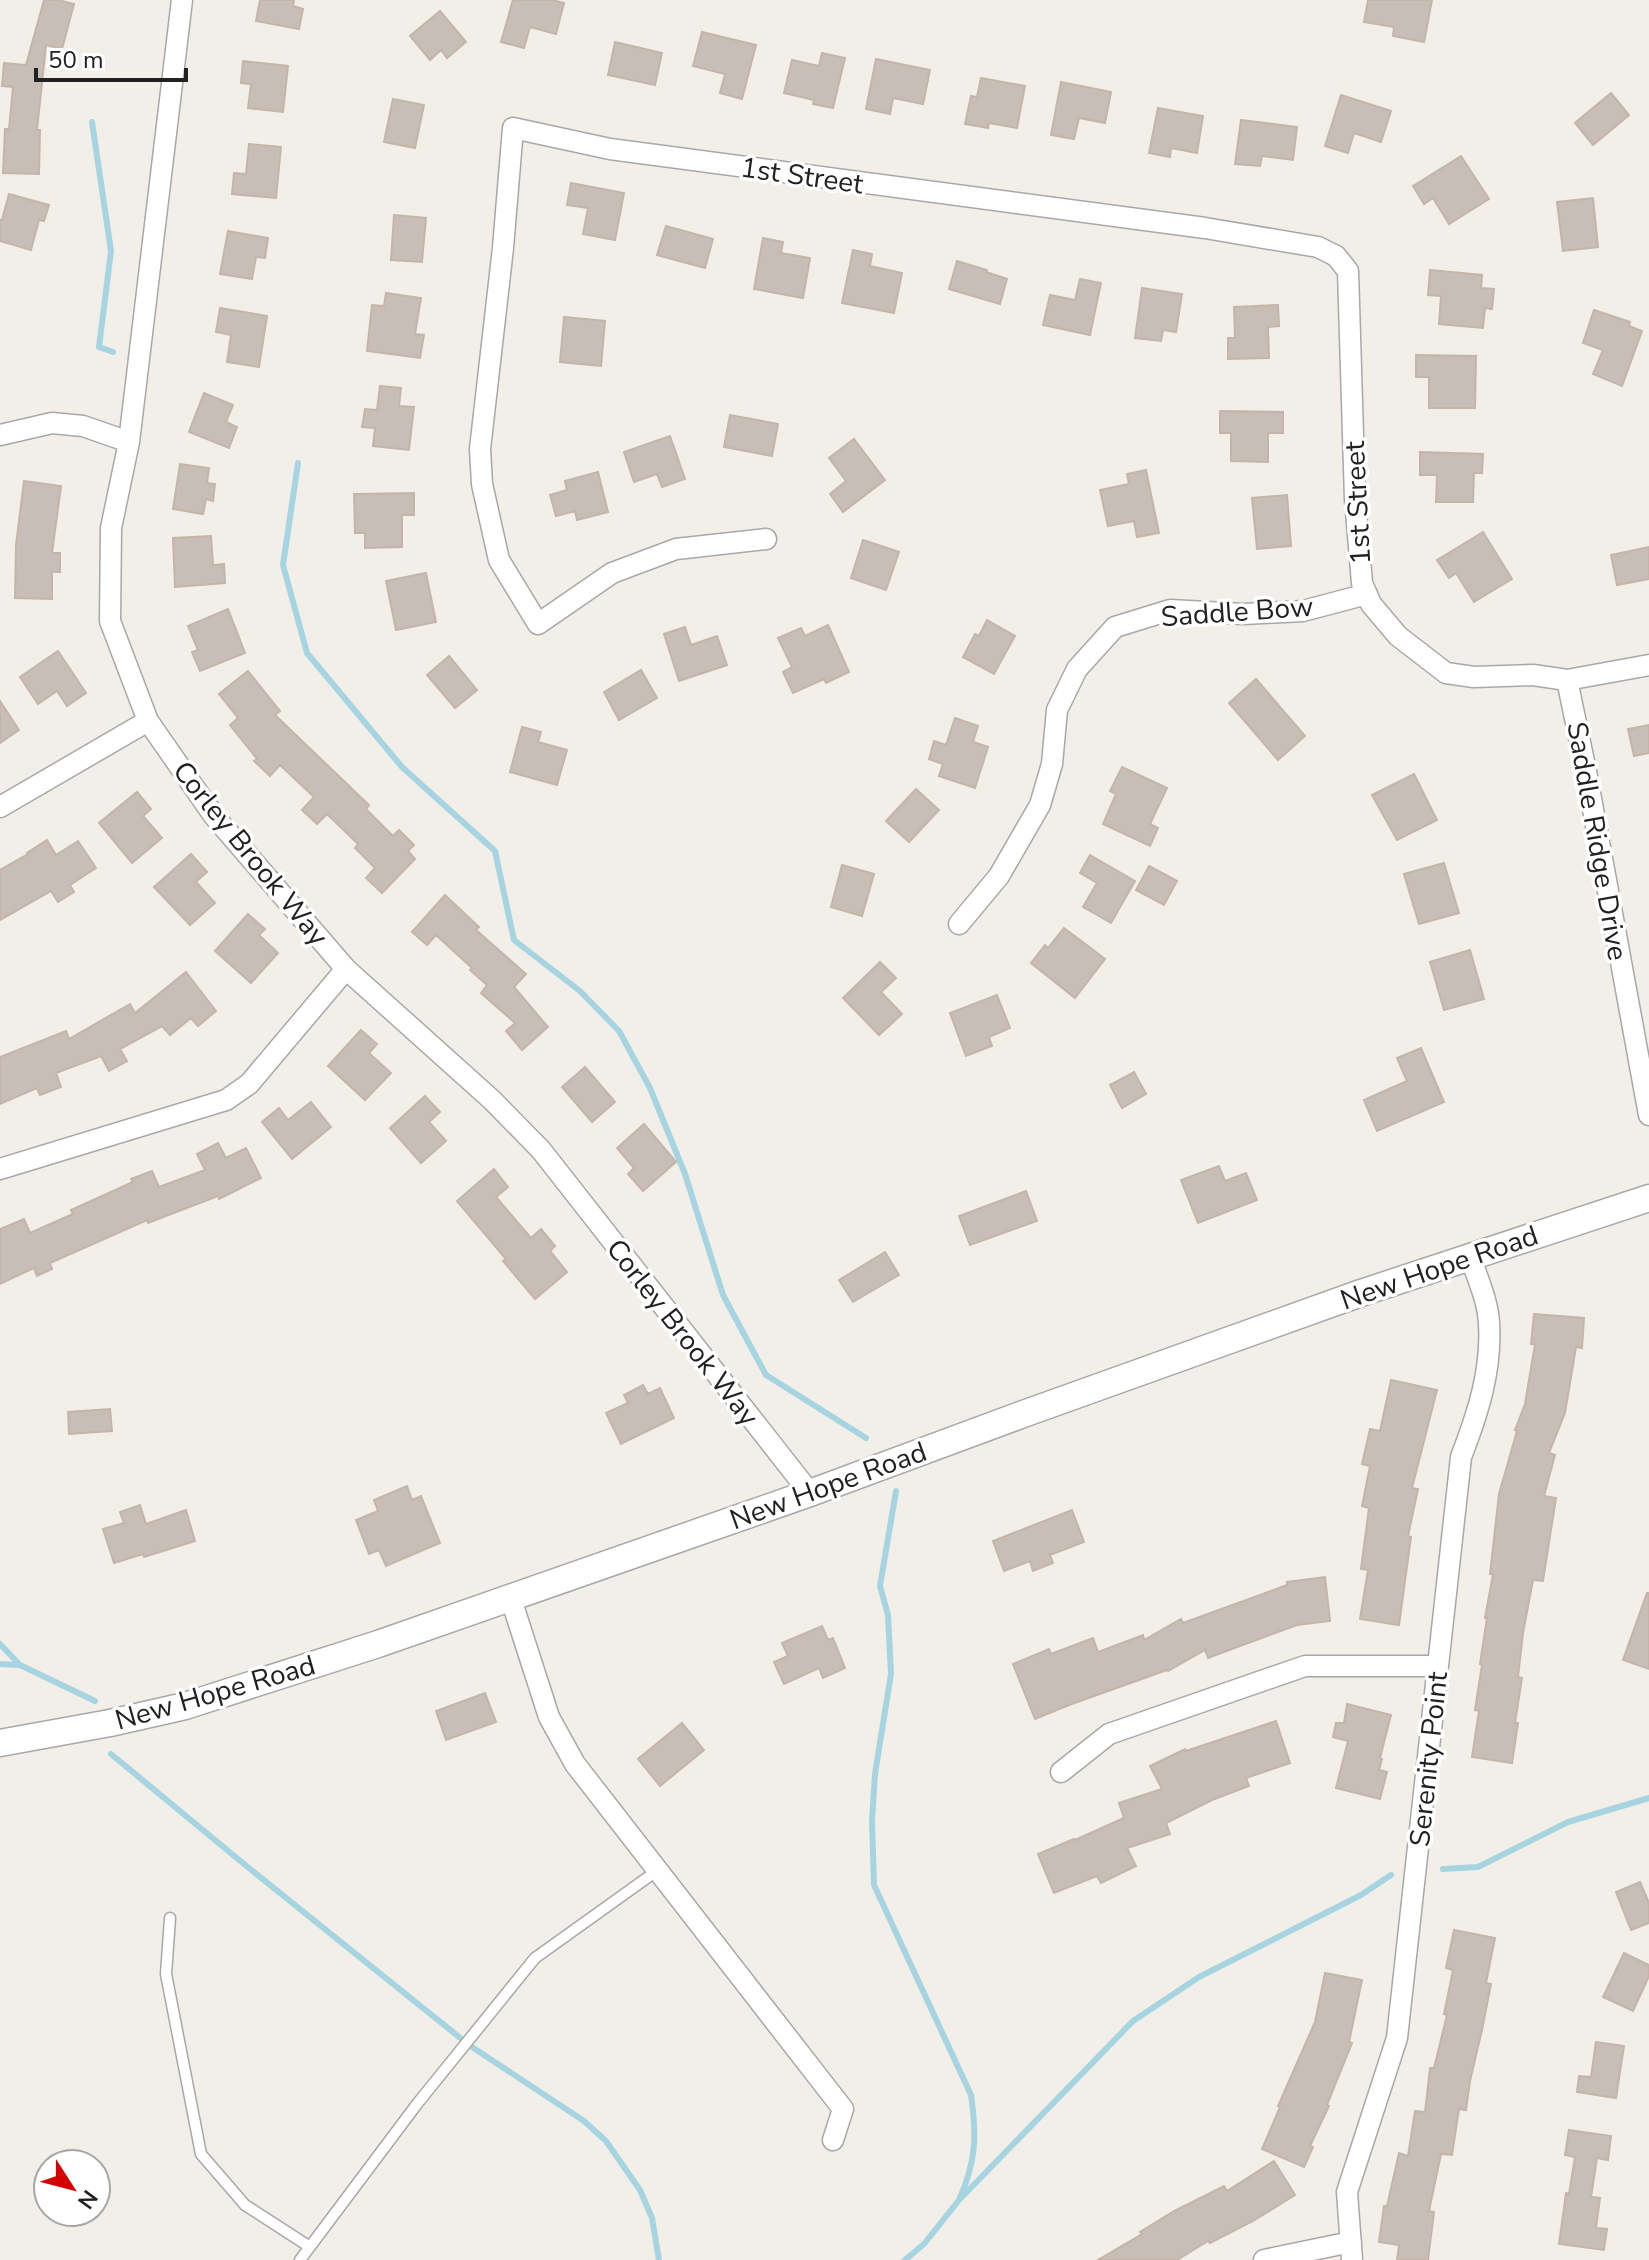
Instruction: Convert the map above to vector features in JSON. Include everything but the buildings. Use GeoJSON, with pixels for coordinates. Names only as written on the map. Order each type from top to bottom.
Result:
{"type":"FeatureCollection","features":[{"type":"Feature","properties":{"kind":"street","name":"Corley Brook Way"},"geometry":{"type":"LineString","coordinates":[[182,0],[129,442],[111,528],[110,621],[148,721],[214,816],[346,969],[492,1100],[541,1150],[810,1493]]}},
{"type":"Feature","properties":{"kind":"street","name":"1st Street"},"geometry":{"type":"LineString","coordinates":[[766,539],[676,549],[612,573],[538,624],[499,560],[482,484],[480,449],[513,128],[610,149],[1205,228],[1318,247],[1336,256],[1348,271],[1355,500],[1362,583],[1371,604],[1398,636],[1446,673],[1474,677],[1533,675],[1567,680]]}},
{"type":"Feature","properties":{"kind":"street"},"geometry":{"type":"LineString","coordinates":[[0,435],[52,423],[83,426],[129,442]]}},
{"type":"Feature","properties":{"kind":"street","name":"Saddle Bow"},"geometry":{"type":"LineString","coordinates":[[959,924],[999,876],[1040,805],[1052,764],[1057,710],[1077,669],[1115,627],[1170,610],[1244,614],[1303,611],[1367,594]]}},
{"type":"Feature","properties":{"kind":"street"},"geometry":{"type":"LineString","coordinates":[[1567,680],[1649,665]]}},
{"type":"Feature","properties":{"kind":"street","name":"Saddle Ridge Drive"},"geometry":{"type":"LineString","coordinates":[[1567,680],[1649,1115]]}},
{"type":"Feature","properties":{"kind":"street"},"geometry":{"type":"LineString","coordinates":[[0,807],[148,721]]}},
{"type":"Feature","properties":{"kind":"street"},"geometry":{"type":"LineString","coordinates":[[0,1169],[226,1100],[249,1084],[346,969]]}},
{"type":"Feature","properties":{"kind":"street","name":"New Hope Road"},"geometry":{"type":"LineString","coordinates":[[0,1743],[185,1706],[378,1644],[1470,1256],[1649,1198]]}},
{"type":"Feature","properties":{"kind":"street","name":"Serenity Point"},"geometry":{"type":"LineString","coordinates":[[1352,2251],[1347,2192],[1397,2038],[1461,1457],[1488,1371],[1489,1320],[1470,1256]]}},
{"type":"Feature","properties":{"kind":"street"},"geometry":{"type":"LineString","coordinates":[[511,1599],[549,1717],[575,1764],[843,2109],[833,2140]]}},
{"type":"Feature","properties":{"kind":"street"},"geometry":{"type":"LineString","coordinates":[[1061,1772],[1109,1734],[1305,1666],[1438,1666]]}},
{"type":"Feature","properties":{"kind":"street"},"geometry":{"type":"LineString","coordinates":[[1264,2260],[1269,2257],[1352,2251]]}},
{"type":"Feature","properties":{"kind":"lane"},"geometry":{"type":"LineString","coordinates":[[300,2260],[417,2104],[535,1958],[658,1870]]}},
{"type":"Feature","properties":{"kind":"lane"},"geometry":{"type":"LineString","coordinates":[[170,1918],[166,1974],[201,2154],[245,2205],[310,2247]]}},
{"type":"Feature","properties":{"kind":"waterway"},"geometry":{"type":"LineString","coordinates":[[92,122],[111,251],[99,347],[113,352]]}},
{"type":"Feature","properties":{"kind":"waterway"},"geometry":{"type":"LineString","coordinates":[[298,463],[283,565],[307,653],[402,767],[495,851],[514,940],[580,991],[619,1031],[650,1088],[685,1174],[723,1295],[766,1375],[866,1438]]}},
{"type":"Feature","properties":{"kind":"waterway"},"geometry":{"type":"LineString","coordinates":[[896,1491],[880,1586],[888,1615],[891,1674],[875,1774],[872,1821],[874,1885],[971,2095],[974,2149],[959,2200]]}},
{"type":"Feature","properties":{"kind":"waterway"},"geometry":{"type":"LineString","coordinates":[[0,1644],[20,1665],[95,1701]]}},
{"type":"Feature","properties":{"kind":"waterway"},"geometry":{"type":"LineString","coordinates":[[0,1664],[20,1665]]}},
{"type":"Feature","properties":{"kind":"waterway"},"geometry":{"type":"LineString","coordinates":[[111,1754],[469,2045],[584,2121],[606,2141],[640,2190],[652,2218],[659,2260]]}},
{"type":"Feature","properties":{"kind":"waterway"},"geometry":{"type":"LineString","coordinates":[[1443,1869],[1478,1867],[1568,1822],[1649,1798]]}},
{"type":"Feature","properties":{"kind":"waterway"},"geometry":{"type":"LineString","coordinates":[[905,2260],[924,2244],[959,2200],[1133,2021],[1199,1977],[1361,1895],[1391,1875]]}}]}
